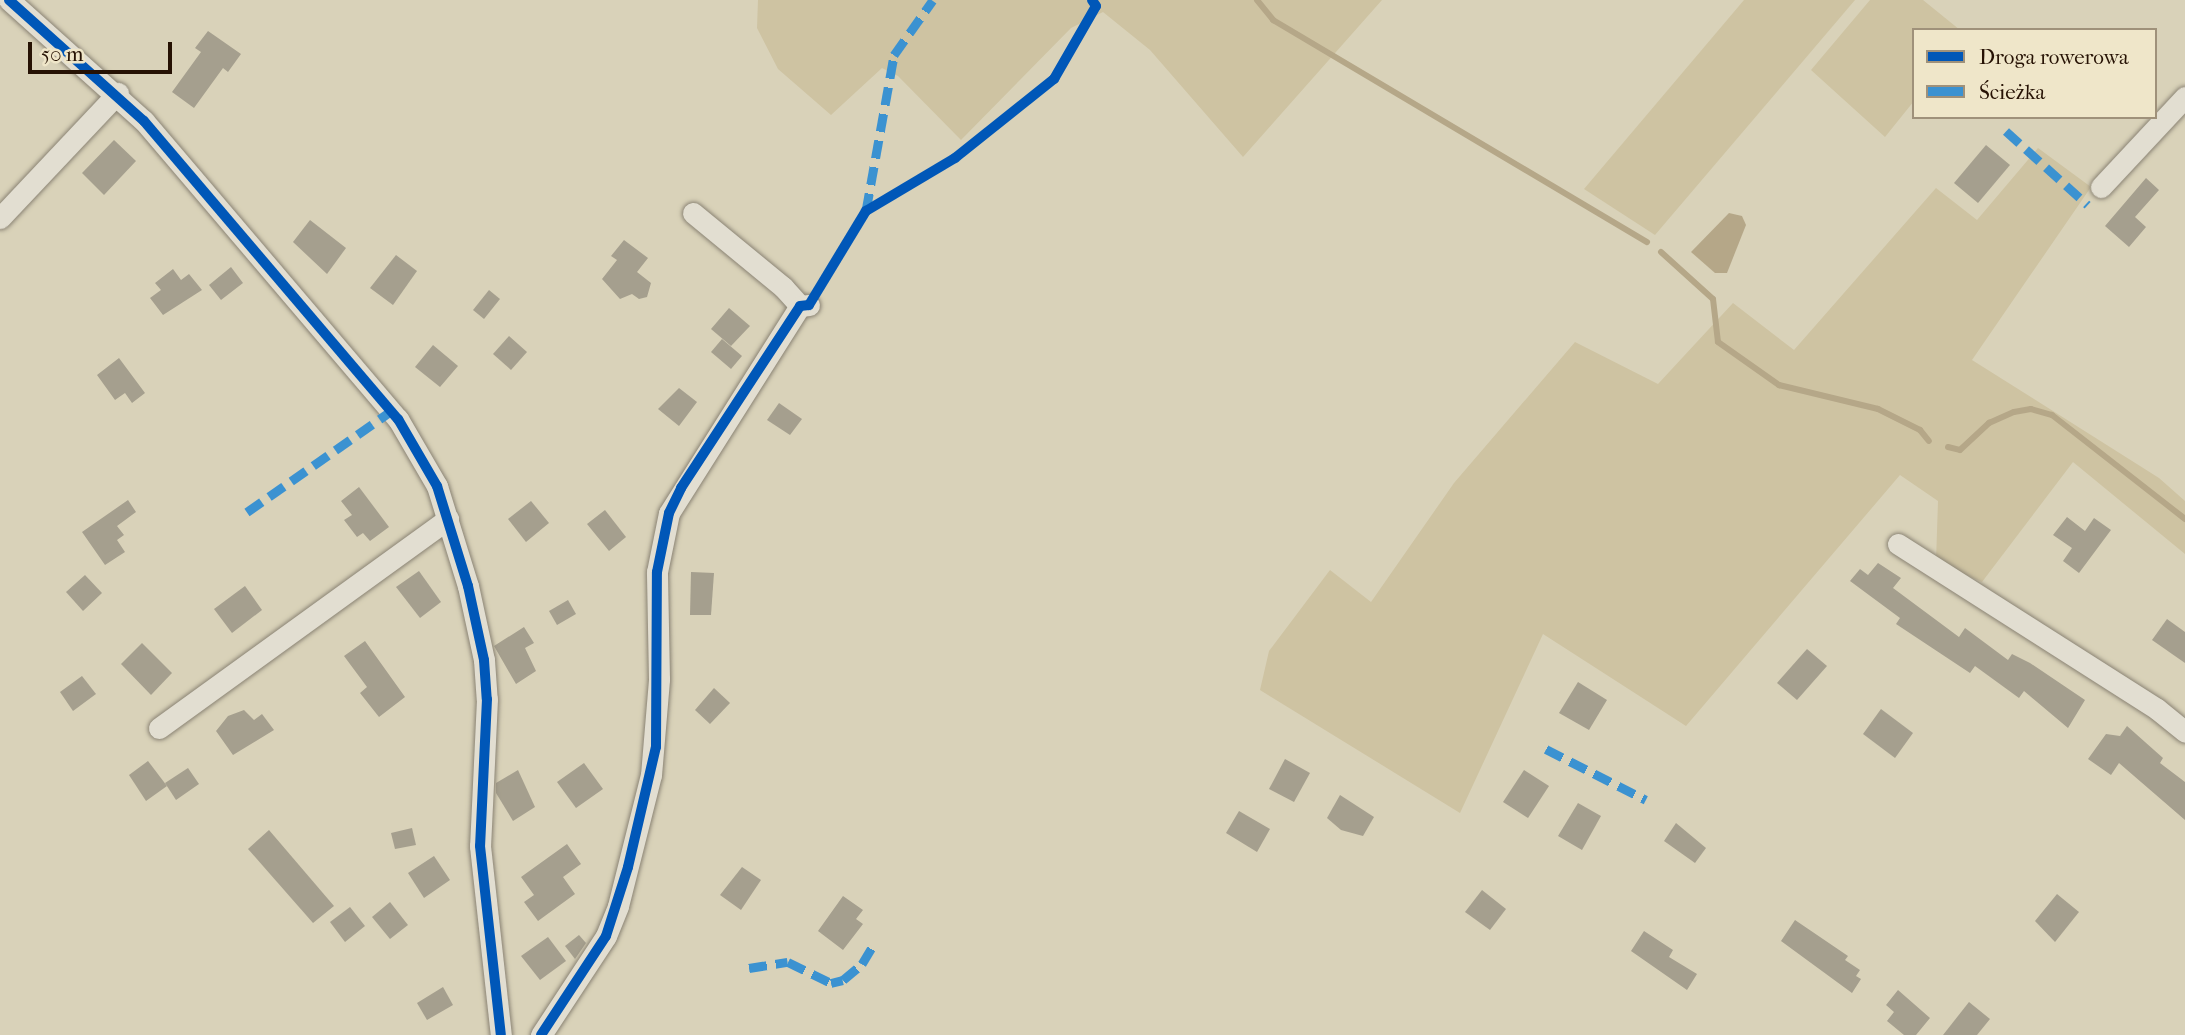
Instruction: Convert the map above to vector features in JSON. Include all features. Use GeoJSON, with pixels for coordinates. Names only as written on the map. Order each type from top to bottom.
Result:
{"type":"FeatureCollection","features":[{"type":"Feature","properties":{"kind":"street"},"geometry":{"type":"LineString","coordinates":[[9,0],[118,93],[398,419],[421,452],[448,519],[484,660],[487,699],[480,846],[500,1035]]}},
{"type":"Feature","properties":{"kind":"street"},"geometry":{"type":"LineString","coordinates":[[0,218],[118,93]]}},
{"type":"Feature","properties":{"kind":"street"},"geometry":{"type":"LineString","coordinates":[[2101,187],[2185,97]]}},
{"type":"Feature","properties":{"kind":"street"},"geometry":{"type":"LineString","coordinates":[[541,1035],[606,936],[618,906],[651,775],[659,679],[657,572],[669,513],[805,305],[693,213]]}},
{"type":"Feature","properties":{"kind":"street"},"geometry":{"type":"LineString","coordinates":[[159,728],[448,519]]}},
{"type":"Feature","properties":{"kind":"street"},"geometry":{"type":"LineString","coordinates":[[1898,544],[2157,709],[2185,732]]}},
{"type":"Feature","properties":{"kind":"shaded area"},"geometry":{"type":"Polygon","coordinates":[[[758,0],[1382,0],[1243,157],[1150,50],[1103,12],[1071,28],[961,140],[898,76],[882,68],[831,115],[778,69],[757,28],[758,0]]]}},
{"type":"Feature","properties":{"kind":"shaded area"},"geometry":{"type":"Polygon","coordinates":[[[1744,0],[1855,0],[1655,235],[1584,189],[1744,0]]]}},
{"type":"Feature","properties":{"kind":"shaded area"},"geometry":{"type":"Polygon","coordinates":[[[1870,0],[1923,0],[1958,28],[1912,28],[1912,103],[1885,137],[1811,70],[1870,0]]]}},
{"type":"Feature","properties":{"kind":"shaded area"},"geometry":{"type":"Polygon","coordinates":[[[2038,148],[2091,187],[1972,360],[2159,478],[2185,501],[2185,554],[2073,462],[1982,582],[1936,562],[1938,501],[1900,475],[1686,726],[1543,634],[1460,813],[1260,690],[1269,651],[1330,570],[1371,602],[1454,483],[1575,342],[1658,384],[1733,303],[1794,350],[1936,188],[1977,220],[2038,148]]]}},
{"type":"Feature","properties":{"kind":"shaded area"},"geometry":{"type":"Polygon","coordinates":[[[1729,213],[1742,216],[1746,225],[1727,273],[1715,273],[1691,252],[1729,213]]]}},
{"type":"Feature","properties":{"kind":"building"},"geometry":{"type":"Polygon","coordinates":[[[208,31],[241,54],[228,72],[223,68],[194,108],[172,92],[201,52],[195,48],[208,31]]]}},
{"type":"Feature","properties":{"kind":"building"},"geometry":{"type":"Polygon","coordinates":[[[114,140],[136,161],[104,195],[82,173],[114,140]]]}},
{"type":"Feature","properties":{"kind":"building"},"geometry":{"type":"Polygon","coordinates":[[[1986,145],[2010,165],[1978,203],[1954,183],[1986,145]]]}},
{"type":"Feature","properties":{"kind":"building"},"geometry":{"type":"Polygon","coordinates":[[[2146,178],[2159,190],[2135,217],[2146,227],[2129,247],[2105,226],[2146,178]]]}},
{"type":"Feature","properties":{"kind":"building"},"geometry":{"type":"Polygon","coordinates":[[[310,220],[346,248],[327,274],[293,242],[310,220]]]}},
{"type":"Feature","properties":{"kind":"building"},"geometry":{"type":"Polygon","coordinates":[[[624,240],[648,258],[637,272],[651,283],[647,297],[639,299],[632,294],[620,299],[602,279],[617,260],[611,256],[624,240]]]}},
{"type":"Feature","properties":{"kind":"building"},"geometry":{"type":"Polygon","coordinates":[[[396,255],[417,271],[393,305],[370,288],[396,255]]]}},
{"type":"Feature","properties":{"kind":"building"},"geometry":{"type":"Polygon","coordinates":[[[231,267],[243,283],[221,300],[209,285],[231,267]]]}},
{"type":"Feature","properties":{"kind":"building"},"geometry":{"type":"Polygon","coordinates":[[[173,269],[181,280],[189,274],[202,290],[163,315],[150,298],[161,290],[155,283],[173,269]]]}},
{"type":"Feature","properties":{"kind":"building"},"geometry":{"type":"Polygon","coordinates":[[[489,290],[500,299],[484,319],[473,310],[489,290]]]}},
{"type":"Feature","properties":{"kind":"building"},"geometry":{"type":"Polygon","coordinates":[[[729,308],[750,326],[731,346],[711,329],[729,308]]]}},
{"type":"Feature","properties":{"kind":"building"},"geometry":{"type":"Polygon","coordinates":[[[509,336],[527,352],[511,370],[493,354],[509,336]]]}},
{"type":"Feature","properties":{"kind":"building"},"geometry":{"type":"Polygon","coordinates":[[[722,339],[742,356],[731,369],[711,352],[722,339]]]}},
{"type":"Feature","properties":{"kind":"building"},"geometry":{"type":"Polygon","coordinates":[[[433,345],[458,366],[440,387],[415,367],[433,345]]]}},
{"type":"Feature","properties":{"kind":"building"},"geometry":{"type":"Polygon","coordinates":[[[119,358],[145,393],[132,403],[125,393],[115,400],[97,375],[119,358]]]}},
{"type":"Feature","properties":{"kind":"building"},"geometry":{"type":"Polygon","coordinates":[[[679,388],[697,402],[679,426],[658,409],[679,388]]]}},
{"type":"Feature","properties":{"kind":"building"},"geometry":{"type":"Polygon","coordinates":[[[779,403],[802,419],[790,435],[767,420],[779,403]]]}},
{"type":"Feature","properties":{"kind":"building"},"geometry":{"type":"Polygon","coordinates":[[[359,487],[389,527],[370,541],[363,533],[357,537],[344,520],[352,515],[341,501],[359,487]]]}},
{"type":"Feature","properties":{"kind":"building"},"geometry":{"type":"Polygon","coordinates":[[[128,500],[136,512],[117,526],[124,535],[117,540],[125,552],[105,565],[82,532],[128,500]]]}},
{"type":"Feature","properties":{"kind":"building"},"geometry":{"type":"Polygon","coordinates":[[[531,501],[549,523],[526,542],[508,519],[531,501]]]}},
{"type":"Feature","properties":{"kind":"building"},"geometry":{"type":"Polygon","coordinates":[[[605,510],[626,537],[609,551],[587,524],[605,510]]]}},
{"type":"Feature","properties":{"kind":"building"},"geometry":{"type":"Polygon","coordinates":[[[2067,517],[2085,531],[2094,518],[2111,530],[2079,573],[2063,561],[2072,548],[2053,535],[2067,517]]]}},
{"type":"Feature","properties":{"kind":"building"},"geometry":{"type":"Polygon","coordinates":[[[1878,563],[1901,578],[1893,588],[1959,637],[1965,628],[2008,660],[2012,654],[2030,663],[2085,700],[2068,728],[2024,691],[2019,698],[1975,666],[1970,673],[1896,624],[1900,618],[1850,581],[1860,569],[1868,575],[1878,563]]]}},
{"type":"Feature","properties":{"kind":"building"},"geometry":{"type":"Polygon","coordinates":[[[419,571],[441,602],[420,618],[396,587],[419,571]]]}},
{"type":"Feature","properties":{"kind":"building"},"geometry":{"type":"Polygon","coordinates":[[[691,572],[714,573],[711,615],[690,615],[691,572]]]}},
{"type":"Feature","properties":{"kind":"building"},"geometry":{"type":"Polygon","coordinates":[[[85,575],[102,593],[83,611],[66,592],[85,575]]]}},
{"type":"Feature","properties":{"kind":"building"},"geometry":{"type":"Polygon","coordinates":[[[245,586],[262,610],[232,633],[214,609],[245,586]]]}},
{"type":"Feature","properties":{"kind":"building"},"geometry":{"type":"Polygon","coordinates":[[[568,600],[576,614],[557,625],[549,611],[568,600]]]}},
{"type":"Feature","properties":{"kind":"building"},"geometry":{"type":"Polygon","coordinates":[[[2167,619],[2185,632],[2185,663],[2152,640],[2167,619]]]}},
{"type":"Feature","properties":{"kind":"building"},"geometry":{"type":"Polygon","coordinates":[[[524,627],[534,643],[525,648],[536,671],[516,684],[494,646],[524,627]]]}},
{"type":"Feature","properties":{"kind":"building"},"geometry":{"type":"Polygon","coordinates":[[[365,641],[405,697],[379,717],[360,693],[367,687],[344,656],[365,641]]]}},
{"type":"Feature","properties":{"kind":"building"},"geometry":{"type":"Polygon","coordinates":[[[142,643],[172,673],[151,695],[121,664],[142,643]]]}},
{"type":"Feature","properties":{"kind":"building"},"geometry":{"type":"Polygon","coordinates":[[[1807,649],[1827,666],[1797,700],[1777,683],[1807,649]]]}},
{"type":"Feature","properties":{"kind":"building"},"geometry":{"type":"Polygon","coordinates":[[[82,676],[96,694],[73,711],[60,692],[82,676]]]}},
{"type":"Feature","properties":{"kind":"building"},"geometry":{"type":"Polygon","coordinates":[[[1578,682],[1607,700],[1589,730],[1559,713],[1578,682]]]}},
{"type":"Feature","properties":{"kind":"building"},"geometry":{"type":"Polygon","coordinates":[[[714,688],[730,703],[710,724],[695,710],[714,688]]]}},
{"type":"Feature","properties":{"kind":"building"},"geometry":{"type":"Polygon","coordinates":[[[1881,709],[1913,733],[1895,758],[1863,734],[1881,709]]]}},
{"type":"Feature","properties":{"kind":"building"},"geometry":{"type":"Polygon","coordinates":[[[244,710],[254,720],[262,714],[274,730],[233,755],[216,731],[228,716],[244,710]]]}},
{"type":"Feature","properties":{"kind":"building"},"geometry":{"type":"Polygon","coordinates":[[[2127,726],[2163,758],[2160,763],[2185,782],[2185,820],[2119,763],[2111,775],[2088,759],[2106,734],[2120,736],[2127,726]]]}},
{"type":"Feature","properties":{"kind":"building"},"geometry":{"type":"Polygon","coordinates":[[[1285,759],[1310,773],[1294,802],[1269,789],[1285,759]]]}},
{"type":"Feature","properties":{"kind":"building"},"geometry":{"type":"Polygon","coordinates":[[[148,761],[167,786],[146,801],[129,775],[148,761]]]}},
{"type":"Feature","properties":{"kind":"building"},"geometry":{"type":"Polygon","coordinates":[[[584,763],[603,789],[576,808],[557,782],[584,763]]]}},
{"type":"Feature","properties":{"kind":"building"},"geometry":{"type":"Polygon","coordinates":[[[188,768],[199,784],[176,800],[165,783],[188,768]]]}},
{"type":"Feature","properties":{"kind":"building"},"geometry":{"type":"Polygon","coordinates":[[[518,770],[535,807],[513,821],[496,793],[496,783],[518,770]]]}},
{"type":"Feature","properties":{"kind":"building"},"geometry":{"type":"Polygon","coordinates":[[[1524,770],[1549,786],[1528,818],[1503,802],[1524,770]]]}},
{"type":"Feature","properties":{"kind":"building"},"geometry":{"type":"Polygon","coordinates":[[[1340,795],[1374,817],[1363,836],[1341,830],[1327,818],[1340,795]]]}},
{"type":"Feature","properties":{"kind":"building"},"geometry":{"type":"Polygon","coordinates":[[[1578,803],[1601,816],[1582,850],[1558,836],[1578,803]]]}},
{"type":"Feature","properties":{"kind":"building"},"geometry":{"type":"Polygon","coordinates":[[[1239,811],[1270,829],[1257,852],[1226,833],[1239,811]]]}},
{"type":"Feature","properties":{"kind":"building"},"geometry":{"type":"Polygon","coordinates":[[[1676,823],[1706,848],[1695,863],[1664,841],[1676,823]]]}},
{"type":"Feature","properties":{"kind":"building"},"geometry":{"type":"Polygon","coordinates":[[[412,828],[416,845],[395,849],[391,833],[412,828]]]}},
{"type":"Feature","properties":{"kind":"building"},"geometry":{"type":"Polygon","coordinates":[[[269,830],[334,906],[313,923],[248,849],[269,830]]]}},
{"type":"Feature","properties":{"kind":"building"},"geometry":{"type":"Polygon","coordinates":[[[567,844],[581,864],[563,877],[575,894],[538,921],[524,902],[534,895],[521,877],[567,844]]]}},
{"type":"Feature","properties":{"kind":"building"},"geometry":{"type":"Polygon","coordinates":[[[434,856],[450,880],[424,898],[408,873],[434,856]]]}},
{"type":"Feature","properties":{"kind":"building"},"geometry":{"type":"Polygon","coordinates":[[[742,867],[761,880],[741,910],[720,895],[742,867]]]}},
{"type":"Feature","properties":{"kind":"building"},"geometry":{"type":"Polygon","coordinates":[[[1482,890],[1506,909],[1490,930],[1465,912],[1482,890]]]}},
{"type":"Feature","properties":{"kind":"building"},"geometry":{"type":"Polygon","coordinates":[[[2057,894],[2079,912],[2055,942],[2035,921],[2057,894]]]}},
{"type":"Feature","properties":{"kind":"building"},"geometry":{"type":"Polygon","coordinates":[[[843,896],[863,910],[856,919],[863,924],[843,950],[818,931],[843,896]]]}},
{"type":"Feature","properties":{"kind":"building"},"geometry":{"type":"Polygon","coordinates":[[[390,902],[408,925],[390,939],[372,917],[390,902]]]}},
{"type":"Feature","properties":{"kind":"building"},"geometry":{"type":"Polygon","coordinates":[[[350,907],[365,926],[345,942],[330,922],[350,907]]]}},
{"type":"Feature","properties":{"kind":"building"},"geometry":{"type":"Polygon","coordinates":[[[1795,920],[1848,956],[1845,960],[1860,970],[1856,976],[1861,979],[1852,993],[1781,941],[1795,920]]]}},
{"type":"Feature","properties":{"kind":"building"},"geometry":{"type":"Polygon","coordinates":[[[1644,931],[1673,950],[1669,957],[1697,974],[1687,990],[1631,951],[1644,931]]]}},
{"type":"Feature","properties":{"kind":"building"},"geometry":{"type":"Polygon","coordinates":[[[579,935],[586,943],[575,959],[565,946],[579,935]]]}},
{"type":"Feature","properties":{"kind":"building"},"geometry":{"type":"Polygon","coordinates":[[[548,937],[566,961],[540,980],[521,956],[548,937]]]}},
{"type":"Feature","properties":{"kind":"building"},"geometry":{"type":"Polygon","coordinates":[[[443,987],[453,1005],[427,1020],[417,1003],[443,987]]]}},
{"type":"Feature","properties":{"kind":"building"},"geometry":{"type":"Polygon","coordinates":[[[1898,990],[1930,1018],[1916,1035],[1904,1035],[1887,1021],[1894,1012],[1886,1005],[1898,990]]]}},
{"type":"Feature","properties":{"kind":"building"},"geometry":{"type":"Polygon","coordinates":[[[1969,1002],[1990,1019],[1977,1035],[1943,1035],[1969,1002]]]}},
{"type":"Feature","properties":{"kind":"waterway"},"geometry":{"type":"LineString","coordinates":[[1257,0],[1273,20],[1647,242]]}},
{"type":"Feature","properties":{"kind":"waterway"},"geometry":{"type":"LineString","coordinates":[[1661,252],[1713,299],[1718,342],[1779,385],[1878,409],[1920,430],[1929,441]]}},
{"type":"Feature","properties":{"kind":"waterway"},"geometry":{"type":"LineString","coordinates":[[1948,447],[1960,450],[1989,423],[2014,412],[2031,409],[2052,415],[2185,519]]}},
{"type":"Feature","properties":{"kind":"marked path"},"geometry":{"type":"LineString","coordinates":[[866,211],[894,55],[933,0]]}},
{"type":"Feature","properties":{"kind":"marked path"},"geometry":{"type":"LineString","coordinates":[[2006,131],[2088,205]]}},
{"type":"Feature","properties":{"kind":"marked path"},"geometry":{"type":"LineString","coordinates":[[247,512],[391,411]]}},
{"type":"Feature","properties":{"kind":"marked path"},"geometry":{"type":"LineString","coordinates":[[1546,749],[1646,800]]}},
{"type":"Feature","properties":{"kind":"marked path"},"geometry":{"type":"LineString","coordinates":[[749,968],[788,962],[831,983],[843,980],[862,964],[874,944]]}},
{"type":"Feature","properties":{"kind":"cycle path"},"geometry":{"type":"LineString","coordinates":[[9,0],[144,121],[398,419],[437,486],[468,586],[484,660],[487,699],[480,846],[501,1035]]}},
{"type":"Feature","properties":{"kind":"cycle path"},"geometry":{"type":"LineString","coordinates":[[541,1035],[606,936],[628,867],[656,747],[657,572],[669,513],[681,488],[800,306],[809,305],[866,211],[955,158],[1054,79],[1096,6],[1092,0]]}}]}
